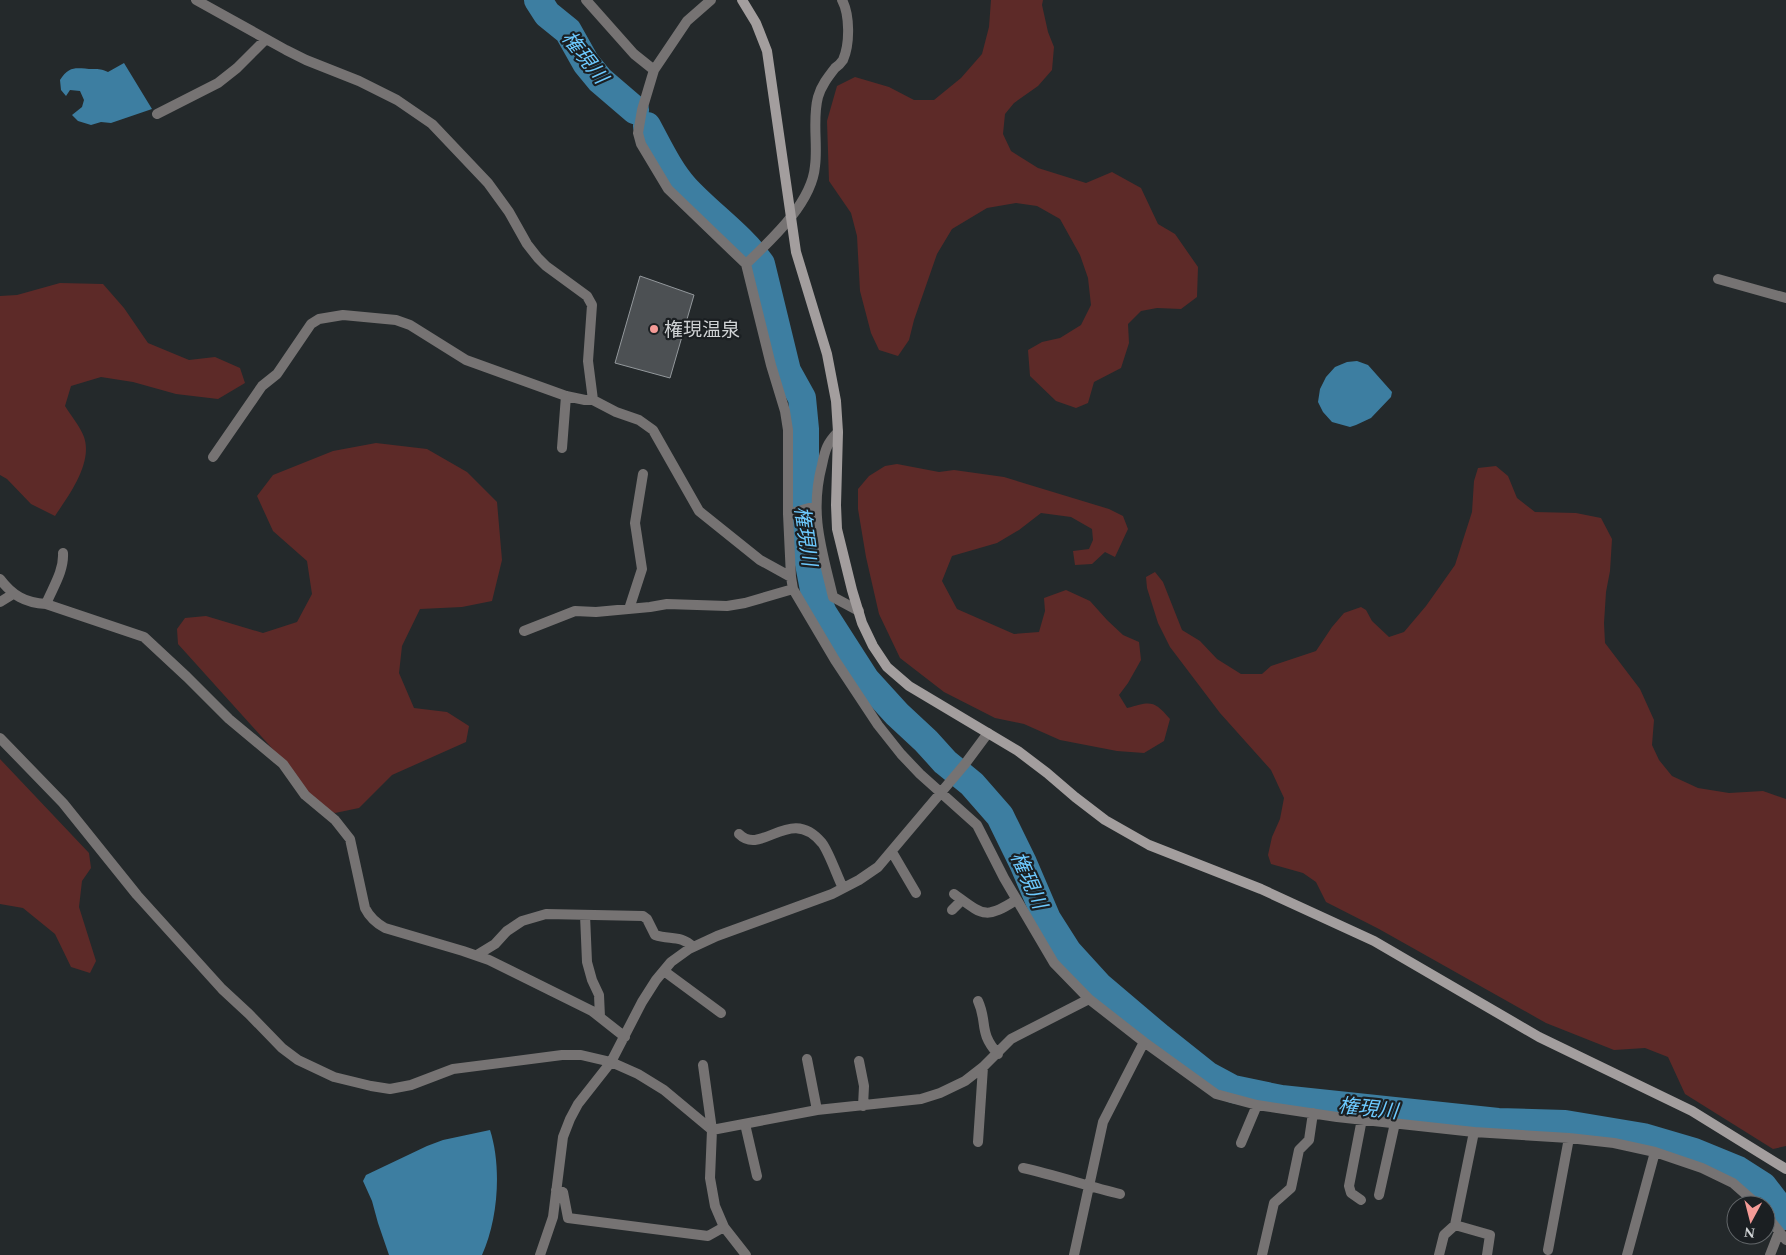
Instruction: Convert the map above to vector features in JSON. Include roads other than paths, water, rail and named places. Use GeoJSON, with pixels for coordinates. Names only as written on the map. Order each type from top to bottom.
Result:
{"type":"FeatureCollection","features":[{"type":"Feature","properties":{"kind":"street"},"geometry":{"type":"LineString","coordinates":[[196,0],[306,60],[359,81],[397,100],[432,124],[488,183],[538,258],[587,296],[592,305],[588,360],[593,400]]}},
{"type":"Feature","properties":{"kind":"street"},"geometry":{"type":"LineString","coordinates":[[586,0],[634,54],[654,70]]}},
{"type":"Feature","properties":{"kind":"street"},"geometry":{"type":"LineString","coordinates":[[712,0],[687,21],[654,70],[642,110],[638,134],[641,144],[668,189],[748,262],[788,430],[791,577],[794,589],[835,660],[878,725],[901,754],[941,793],[977,824],[1016,900],[1054,963],[1089,999],[1216,1094],[1256,1105],[1362,1120],[1474,1132],[1614,1143],[1655,1152],[1702,1168],[1734,1183],[1747,1195]]}},
{"type":"Feature","properties":{"kind":"street"},"geometry":{"type":"LineString","coordinates":[[742,0],[756,23],[767,51],[774,89],[796,252],[827,354],[836,401],[838,432],[837,529],[859,611],[873,646],[887,666],[909,686],[988,733],[1047,773],[1105,820],[1149,845],[1261,889],[1374,941],[1539,1037],[1692,1111],[1786,1169]]}},
{"type":"Feature","properties":{"kind":"street"},"geometry":{"type":"LineString","coordinates":[[748,262],[778,234],[806,194],[815,167],[818,97],[826,79],[843,60],[849,33],[845,5],[842,0]]}},
{"type":"Feature","properties":{"kind":"street"},"geometry":{"type":"LineString","coordinates":[[156,114],[218,83],[237,68],[266,39]]}},
{"type":"Feature","properties":{"kind":"street"},"geometry":{"type":"LineString","coordinates":[[1718,279],[1786,298]]}},
{"type":"Feature","properties":{"kind":"street"},"geometry":{"type":"LineString","coordinates":[[213,457],[262,386],[277,374],[311,324],[319,319],[330,316],[356,316],[396,320],[410,324],[466,360],[566,396],[593,400],[616,412],[639,420],[653,430],[699,511],[760,560],[791,577]]}},
{"type":"Feature","properties":{"kind":"street"},"geometry":{"type":"LineString","coordinates":[[562,448],[566,396]]}},
{"type":"Feature","properties":{"kind":"street"},"geometry":{"type":"LineString","coordinates":[[838,432],[828,441],[813,507],[833,597],[859,611]]}},
{"type":"Feature","properties":{"kind":"street"},"geometry":{"type":"LineString","coordinates":[[629,609],[642,569],[636,523],[643,474]]}},
{"type":"Feature","properties":{"kind":"street"},"geometry":{"type":"LineString","coordinates":[[791,513],[813,507]]}},
{"type":"Feature","properties":{"kind":"street"},"geometry":{"type":"LineString","coordinates":[[46,604],[64,561],[63,553]]}},
{"type":"Feature","properties":{"kind":"street"},"geometry":{"type":"LineString","coordinates":[[0,579],[18,598],[46,604],[144,637],[188,677],[229,718],[283,764],[306,795],[343,829],[350,839],[365,908],[369,916],[377,924],[477,955],[592,1011],[625,1037]]}},
{"type":"Feature","properties":{"kind":"street"},"geometry":{"type":"LineString","coordinates":[[524,630],[575,611],[596,612],[667,604],[727,606],[745,603],[794,589]]}},
{"type":"Feature","properties":{"kind":"street"},"geometry":{"type":"LineString","coordinates":[[0,602],[13,594]]}},
{"type":"Feature","properties":{"kind":"street"},"geometry":{"type":"LineString","coordinates":[[540,1255],[553,1217],[563,1137],[570,1119],[578,1104],[611,1062],[642,1002],[671,962],[693,947],[717,936],[780,914],[843,888],[878,867],[965,764],[988,733]]}},
{"type":"Feature","properties":{"kind":"street"},"geometry":{"type":"LineString","coordinates":[[0,738],[64,803],[137,895],[222,989],[282,1048],[298,1060],[334,1077],[390,1089],[411,1085],[453,1068],[562,1055],[581,1055],[611,1062],[638,1074],[664,1090],[712,1130]]}},
{"type":"Feature","properties":{"kind":"street"},"geometry":{"type":"LineString","coordinates":[[739,834],[744,839],[751,840],[761,839],[780,830],[803,828],[823,844],[843,888]]}},
{"type":"Feature","properties":{"kind":"street"},"geometry":{"type":"LineString","coordinates":[[892,852],[916,893]]}},
{"type":"Feature","properties":{"kind":"street"},"geometry":{"type":"LineString","coordinates":[[952,910],[958,897],[977,910],[988,913],[998,912],[1016,900]]}},
{"type":"Feature","properties":{"kind":"street"},"geometry":{"type":"LineString","coordinates":[[477,955],[495,944],[507,931],[522,921],[546,914],[643,916],[647,919],[655,935],[662,938],[686,940],[693,947]]}},
{"type":"Feature","properties":{"kind":"street"},"geometry":{"type":"LineString","coordinates":[[585,915],[587,962],[599,996],[600,1017]]}},
{"type":"Feature","properties":{"kind":"street"},"geometry":{"type":"LineString","coordinates":[[664,971],[721,1013]]}},
{"type":"Feature","properties":{"kind":"street"},"geometry":{"type":"LineString","coordinates":[[712,1130],[817,1110],[921,1099],[940,1093],[965,1081],[984,1067],[1011,1040],[1089,999]]}},
{"type":"Feature","properties":{"kind":"street"},"geometry":{"type":"LineString","coordinates":[[978,1001],[982,1011],[986,1038],[998,1054]]}},
{"type":"Feature","properties":{"kind":"street"},"geometry":{"type":"LineString","coordinates":[[1074,1255],[1103,1122],[1144,1042]]}},
{"type":"Feature","properties":{"kind":"street"},"geometry":{"type":"LineString","coordinates":[[807,1059],[817,1110]]}},
{"type":"Feature","properties":{"kind":"street"},"geometry":{"type":"LineString","coordinates":[[859,1061],[864,1086],[863,1106]]}},
{"type":"Feature","properties":{"kind":"street"},"geometry":{"type":"LineString","coordinates":[[704,1065],[712,1130],[710,1178],[715,1206],[724,1227],[746,1255]]}},
{"type":"Feature","properties":{"kind":"street"},"geometry":{"type":"LineString","coordinates":[[978,1142],[984,1067]]}},
{"type":"Feature","properties":{"kind":"street"},"geometry":{"type":"LineString","coordinates":[[1241,1143],[1256,1105]]}},
{"type":"Feature","properties":{"kind":"street"},"geometry":{"type":"LineString","coordinates":[[1262,1255],[1274,1203],[1291,1188],[1299,1150],[1309,1140],[1313,1113]]}},
{"type":"Feature","properties":{"kind":"street"},"geometry":{"type":"LineString","coordinates":[[1361,1200],[1351,1193],[1349,1186],[1362,1120]]}},
{"type":"Feature","properties":{"kind":"street"},"geometry":{"type":"LineString","coordinates":[[1379,1195],[1395,1123]]}},
{"type":"Feature","properties":{"kind":"street"},"geometry":{"type":"LineString","coordinates":[[745,1124],[757,1176]]}},
{"type":"Feature","properties":{"kind":"street"},"geometry":{"type":"LineString","coordinates":[[1439,1255],[1444,1235],[1455,1225],[1474,1132]]}},
{"type":"Feature","properties":{"kind":"street"},"geometry":{"type":"LineString","coordinates":[[1548,1250],[1569,1138]]}},
{"type":"Feature","properties":{"kind":"street"},"geometry":{"type":"LineString","coordinates":[[1627,1255],[1655,1152]]}},
{"type":"Feature","properties":{"kind":"street"},"geometry":{"type":"LineString","coordinates":[[1023,1168],[1120,1194]]}},
{"type":"Feature","properties":{"kind":"street"},"geometry":{"type":"LineString","coordinates":[[556,1190],[563,1192],[568,1218],[708,1236],[724,1227]]}},
{"type":"Feature","properties":{"kind":"street"},"geometry":{"type":"LineString","coordinates":[[1455,1225],[1490,1235],[1487,1255]]}},
{"type":"Feature","properties":{"kind":"street"},"geometry":{"type":"LineString","coordinates":[[1770,1255],[1783,1236]]}},
{"type":"Feature","properties":{"kind":"water"},"geometry":{"type":"Polygon","coordinates":[[[124,63],[152,109],[111,123],[101,122],[91,125],[78,121],[72,115],[82,107],[84,100],[80,91],[70,90],[66,96],[61,90],[60,80],[71,69],[99,69],[108,72],[124,63]]]}},
{"type":"Feature","properties":{"kind":"water"},"geometry":{"type":"Polygon","coordinates":[[[1357,361],[1368,365],[1392,392],[1391,397],[1371,418],[1350,427],[1332,422],[1323,412],[1318,402],[1320,389],[1326,377],[1335,367],[1347,362],[1357,361]]]}},
{"type":"Feature","properties":{"kind":"water"},"geometry":{"type":"Polygon","coordinates":[[[490,1130],[496,1160],[495,1210],[492,1226],[482,1255],[389,1255],[372,1201],[363,1181],[366,1175],[443,1140],[490,1130]]]}},
{"type":"Feature","properties":{"kind":"waterway","name":"権現川"},"geometry":{"type":"LineString","coordinates":[[538,0],[547,14],[568,31],[586,63],[600,80],[635,110]]}},
{"type":"Feature","properties":{"kind":"waterway","name":"権現川"},"geometry":{"type":"LineString","coordinates":[[647,126],[679,181],[744,244],[761,264],[787,371],[802,398],[805,429],[805,461],[800,500],[802,527],[815,595],[823,613],[866,680],[945,762],[972,784],[1000,816],[1047,919],[1068,952],[1099,986],[1207,1075],[1233,1089],[1281,1099],[1498,1122],[1565,1124],[1643,1137],[1694,1152],[1738,1170],[1763,1186],[1786,1216]]}},
{"type":"Feature","properties":{"kind":"place","name":"権現温泉"},"geometry":{"type":"Point","coordinates":[654,329]}}]}
